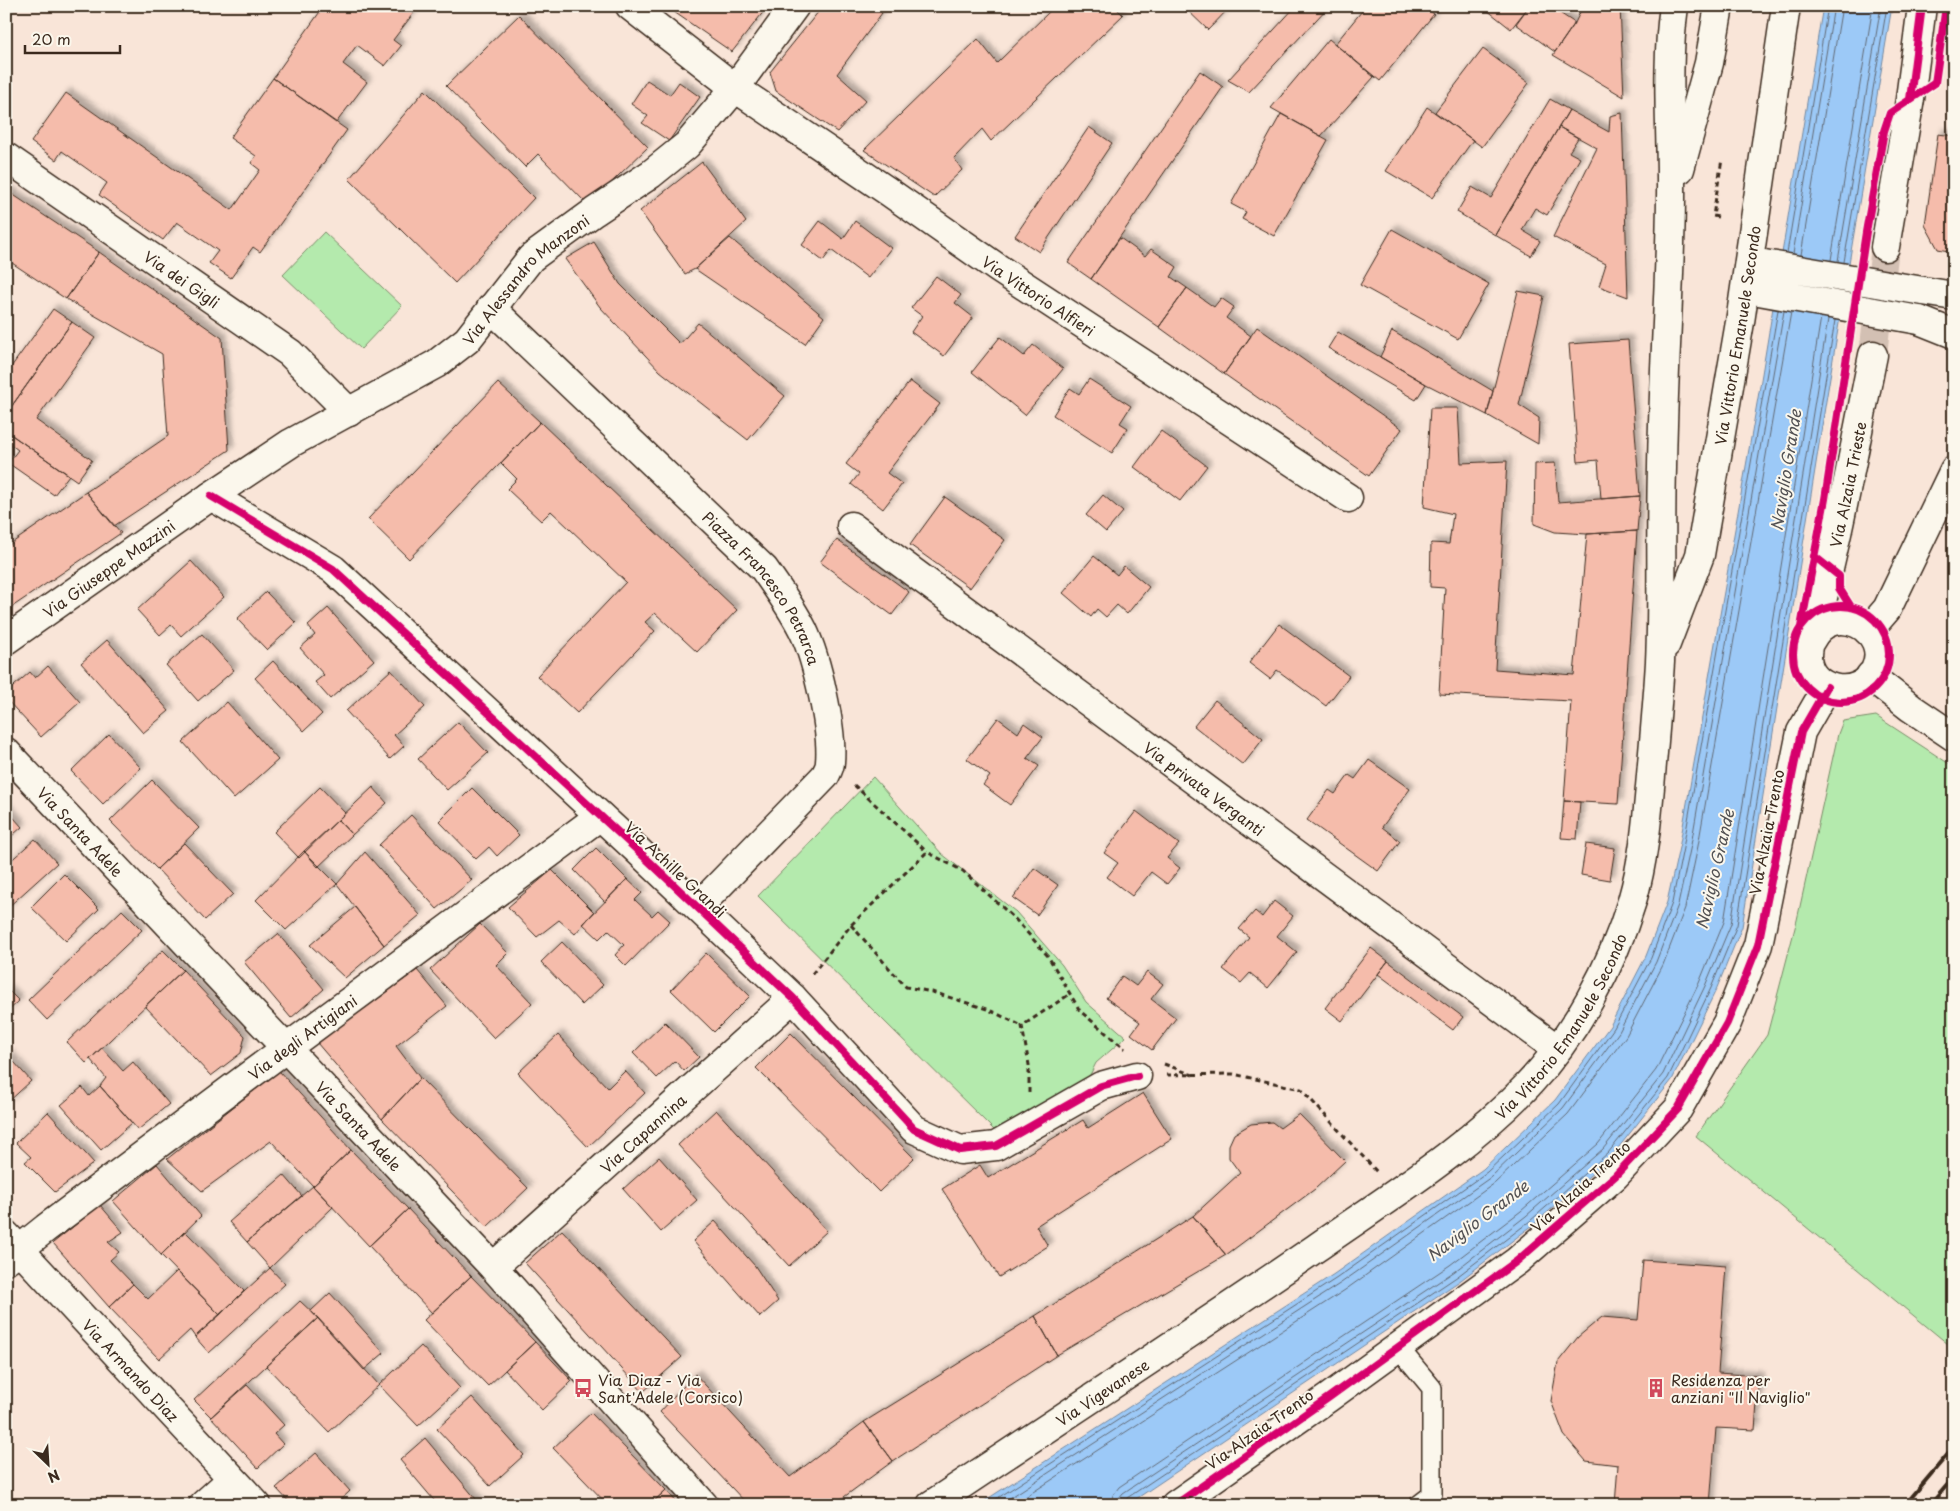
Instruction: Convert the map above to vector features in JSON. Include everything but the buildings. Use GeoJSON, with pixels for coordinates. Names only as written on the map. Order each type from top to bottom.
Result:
{"type":"FeatureCollection","features":[{"type":"Feature","properties":{"kind":"street","name":"Via Vittorio Alfieri"},"geometry":{"type":"LineString","coordinates":[[630,6],[735,88],[999,269],[1348,498]]}},
{"type":"Feature","properties":{"kind":"street","name":"Via Alessandro Manzoni"},"geometry":{"type":"LineString","coordinates":[[211,496],[291,443],[436,364],[467,340],[531,258],[594,212],[651,174],[687,145],[735,88],[795,6]]}},
{"type":"Feature","properties":{"kind":"street","name":"Via Vittorio Emanuele Secondo"},"geometry":{"type":"LineString","coordinates":[[1272,1278],[1439,1164],[1493,1118],[1530,1083],[1557,1049],[1600,978],[1620,935],[1632,899],[1641,859],[1650,788],[1660,660],[1662,466],[1671,202],[1670,37],[1674,6]]}},
{"type":"Feature","properties":{"kind":"street","name":"Via Vittorio Emanuele Secondo"},"geometry":{"type":"LineString","coordinates":[[1671,202],[1709,63],[1719,6]]}},
{"type":"Feature","properties":{"kind":"street","name":"Via Vittorio Emanuele Secondo"},"geometry":{"type":"LineString","coordinates":[[1660,660],[1700,555],[1752,289],[1786,6]]}},
{"type":"Feature","properties":{"kind":"street"},"geometry":{"type":"LineString","coordinates":[[1886,247],[1910,100],[1922,6]]}},
{"type":"Feature","properties":{"kind":"street","name":"Via dei Gigli"},"geometry":{"type":"LineString","coordinates":[[6,157],[290,353],[349,412]]}},
{"type":"Feature","properties":{"kind":"street"},"geometry":{"type":"LineString","coordinates":[[1756,263],[1954,296]]}},
{"type":"Feature","properties":{"kind":"street"},"geometry":{"type":"LineString","coordinates":[[1752,289],[1919,320],[1954,334]]}},
{"type":"Feature","properties":{"kind":"street","name":"Piazza Francesco Petrarca"},"geometry":{"type":"LineString","coordinates":[[491,308],[764,569],[784,597],[804,631],[813,654],[828,721],[830,763]]}},
{"type":"Feature","properties":{"kind":"street","name":"Via Alzaia Trieste"},"geometry":{"type":"LineString","coordinates":[[1827,687],[1814,677],[1807,655],[1839,524],[1872,355]]}},
{"type":"Feature","properties":{"kind":"street"},"geometry":{"type":"LineString","coordinates":[[1868,631],[1887,609],[1954,470]]}},
{"type":"Feature","properties":{"kind":"street","name":"Via Giuseppe Mazzini"},"geometry":{"type":"LineString","coordinates":[[6,640],[211,496]]}},
{"type":"Feature","properties":{"kind":"street","name":"Via Achille Grandi"},"geometry":{"type":"LineString","coordinates":[[211,496],[333,570],[698,907],[793,998],[914,1129],[960,1150],[996,1146],[1143,1063]]}},
{"type":"Feature","properties":{"kind":"street","name":"Via privata Verganti"},"geometry":{"type":"LineString","coordinates":[[851,526],[1557,1049]]}},
{"type":"Feature","properties":{"kind":"street"},"geometry":{"type":"LineString","coordinates":[[1810,640],[1820,628],[1834,620],[1855,622],[1873,637],[1878,653],[1874,670],[1870,676],[1864,682],[1850,689],[1834,690],[1827,687]]}},
{"type":"Feature","properties":{"kind":"street"},"geometry":{"type":"LineString","coordinates":[[1870,676],[1954,737]]}},
{"type":"Feature","properties":{"kind":"street","name":"Via Alzaia Trento"},"geometry":{"type":"LineString","coordinates":[[1174,1505],[1398,1347],[1524,1254],[1615,1176],[1678,1109],[1727,1023],[1758,945],[1801,732],[1827,687]]}},
{"type":"Feature","properties":{"kind":"street","name":"Via Santa Adele"},"geometry":{"type":"LineString","coordinates":[[6,752],[493,1267],[704,1505]]}},
{"type":"Feature","properties":{"kind":"street"},"geometry":{"type":"LineString","coordinates":[[698,907],[825,776],[830,763]]}},
{"type":"Feature","properties":{"kind":"street","name":"Via degli Artigiani"},"geometry":{"type":"LineString","coordinates":[[11,1248],[286,1049],[600,816]]}},
{"type":"Feature","properties":{"kind":"street","name":"Via Capannina"},"geometry":{"type":"LineString","coordinates":[[493,1267],[793,998]]}},
{"type":"Feature","properties":{"kind":"street","name":"Via Armando Diaz"},"geometry":{"type":"LineString","coordinates":[[11,1248],[257,1505]]}},
{"type":"Feature","properties":{"kind":"street","name":"Via Vigevanese"},"geometry":{"type":"LineString","coordinates":[[931,1505],[1272,1278]]}},
{"type":"Feature","properties":{"kind":"street"},"geometry":{"type":"LineString","coordinates":[[203,1505],[232,1479]]}},
{"type":"Feature","properties":{"kind":"lane"},"geometry":{"type":"LineString","coordinates":[[1398,1347],[1432,1388],[1432,1494],[1419,1505]]}},
{"type":"Feature","properties":{"kind":"path"},"geometry":{"type":"LineString","coordinates":[[1718,217],[1713,216],[1722,159]]}},
{"type":"Feature","properties":{"kind":"path"},"geometry":{"type":"LineString","coordinates":[[830,763],[927,852],[963,871],[1015,919],[1048,956],[1080,1011],[1143,1063],[1193,1075],[1233,1074],[1301,1088],[1396,1193]]}},
{"type":"Feature","properties":{"kind":"path"},"geometry":{"type":"LineString","coordinates":[[793,998],[851,925],[927,852]]}},
{"type":"Feature","properties":{"kind":"path"},"geometry":{"type":"LineString","coordinates":[[851,925],[906,987],[932,992],[987,1009],[1022,1026]]}},
{"type":"Feature","properties":{"kind":"path"},"geometry":{"type":"LineString","coordinates":[[1022,1026],[1070,994]]}},
{"type":"Feature","properties":{"kind":"path"},"geometry":{"type":"LineString","coordinates":[[1022,1026],[1029,1065],[1030,1127]]}},
{"type":"Feature","properties":{"kind":"path"},"geometry":{"type":"LineString","coordinates":[[1143,1063],[1193,1075]]}},
{"type":"Feature","properties":{"kind":"green space"},"geometry":{"type":"Polygon","coordinates":[[[324,232],[402,306],[361,349],[283,275],[324,232]]]}},
{"type":"Feature","properties":{"kind":"green space"},"geometry":{"type":"Polygon","coordinates":[[[1876,716],[1954,767],[1954,1349],[1696,1136],[1767,1035],[1797,920],[1838,734],[1843,721],[1876,716]]]}},
{"type":"Feature","properties":{"kind":"green space"},"geometry":{"type":"Polygon","coordinates":[[[873,777],[942,854],[1016,912],[1062,965],[1086,1002],[1126,1037],[1096,1063],[1089,1077],[996,1132],[758,896],[873,777]]]}},
{"type":"Feature","properties":{"kind":"water","name":"Naviglio Grande"},"geometry":{"type":"Polygon","coordinates":[[[1823,6],[1892,6],[1825,407],[1742,927],[1716,990],[1672,1080],[1611,1157],[1533,1225],[1461,1280],[1127,1505],[978,1505],[1334,1274],[1483,1169],[1555,1100],[1610,1026],[1646,956],[1667,902],[1680,843],[1759,392],[1823,6]]]}},
{"type":"Feature","properties":{"kind":"tunnel"},"geometry":{"type":"LineString","coordinates":[[1873,355],[1885,247]]}},
{"type":"Feature","properties":{"kind":"railway"},"geometry":{"type":"LineString","coordinates":[[1905,1505],[1954,1447]]}},
{"type":"Feature","properties":{"kind":"railway"},"geometry":{"type":"LineString","coordinates":[[1930,1505],[1954,1477]]}},
{"type":"Feature","properties":{"kind":"cycle path"},"geometry":{"type":"LineString","coordinates":[[1910,99],[1922,6]]}},
{"type":"Feature","properties":{"kind":"cycle path"},"geometry":{"type":"LineString","coordinates":[[1801,627],[1825,499],[1866,232],[1884,131],[1890,113],[1935,83],[1946,6]]}},
{"type":"Feature","properties":{"kind":"cycle path"},"geometry":{"type":"LineString","coordinates":[[211,496],[333,569],[635,848],[793,998],[914,1129],[960,1150],[996,1146],[1101,1086],[1137,1076]]}},
{"type":"Feature","properties":{"kind":"cycle path"},"geometry":{"type":"LineString","coordinates":[[1814,556],[1839,576],[1839,588],[1851,607]]}},
{"type":"Feature","properties":{"kind":"cycle path"},"geometry":{"type":"LineString","coordinates":[[1841,606],[1859,610],[1875,620],[1885,636],[1889,654],[1885,672],[1875,688],[1859,698],[1841,702],[1823,698],[1807,688],[1797,672],[1793,654],[1797,636],[1807,620],[1823,610],[1841,606]]}},
{"type":"Feature","properties":{"kind":"cycle path"},"geometry":{"type":"LineString","coordinates":[[1175,1505],[1328,1398],[1517,1261],[1615,1176],[1678,1109],[1727,1023],[1758,945],[1801,732],[1827,687]]}},
{"type":"Feature","properties":{"kind":"place","name":"Via Diaz - Via Sant'Adele (Corsico)"},"geometry":{"type":"Point","coordinates":[583,1388]}},
{"type":"Feature","properties":{"kind":"place","name":"Residenza per anziani \"Il Naviglio\""},"geometry":{"type":"Point","coordinates":[1656,1388]}}]}
